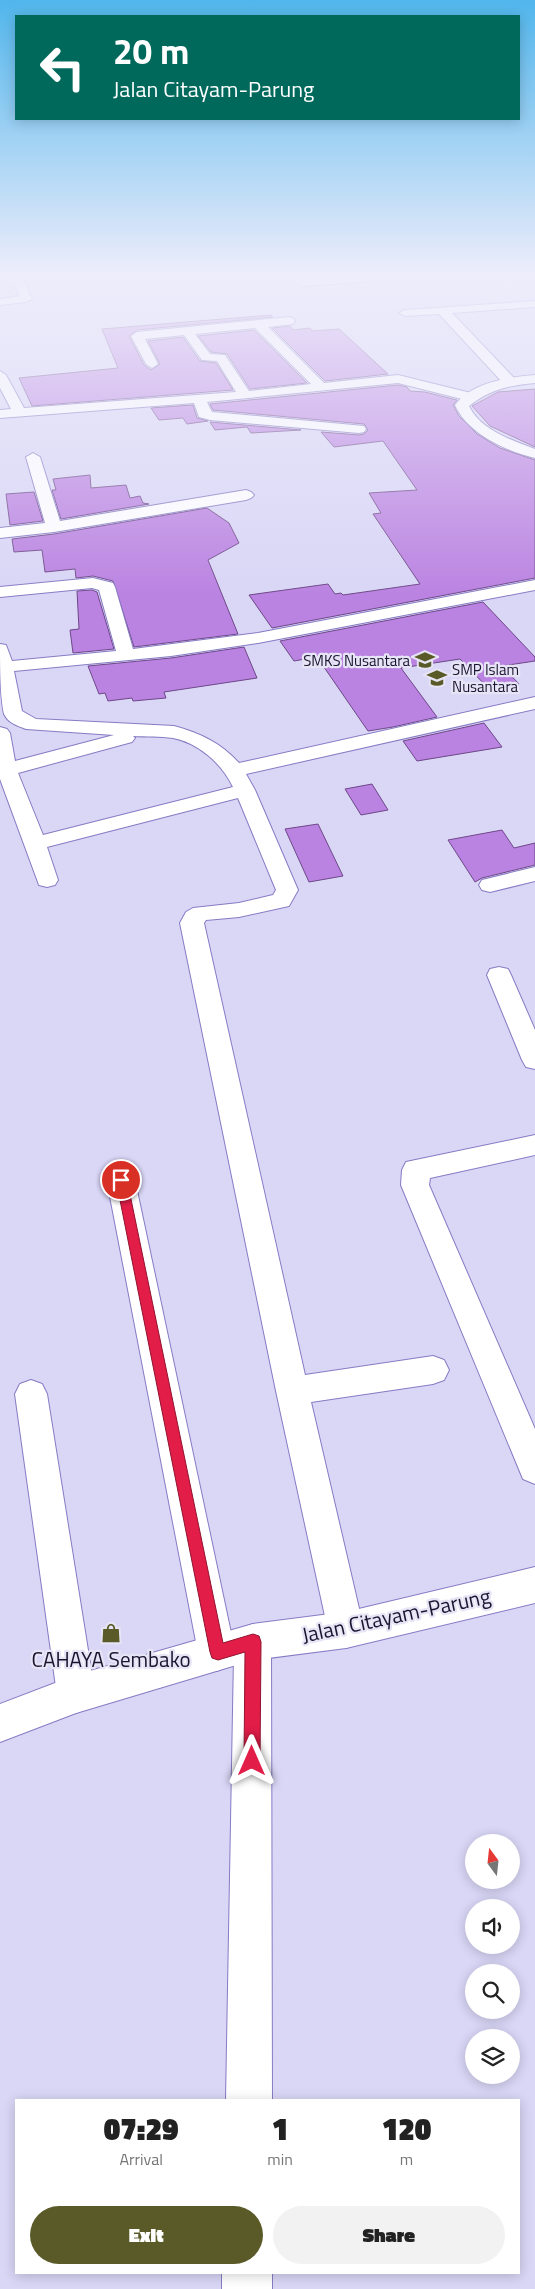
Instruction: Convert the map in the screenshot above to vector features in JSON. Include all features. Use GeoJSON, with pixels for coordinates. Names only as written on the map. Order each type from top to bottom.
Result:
{"type":"FeatureCollection","features":[{"type":"Feature","properties":{"kind":"street"},"geometry":{"type":"LineString","coordinates":[[5,384],[19,412]]}},
{"type":"Feature","properties":{"kind":"street"},"geometry":{"type":"LineString","coordinates":[[237,384],[245,396]]}},
{"type":"Feature","properties":{"kind":"street"},"geometry":{"type":"LineString","coordinates":[[318,384],[321,387]]}},
{"type":"Feature","properties":{"kind":"street"},"geometry":{"type":"LineString","coordinates":[[0,414],[245,396],[352,384]]}},
{"type":"Feature","properties":{"kind":"street"},"geometry":{"type":"LineString","coordinates":[[416,384],[470,398]]}},
{"type":"Feature","properties":{"kind":"street"},"geometry":{"type":"LineString","coordinates":[[499,384],[470,398],[462,405],[464,414],[474,423],[505,442],[535,454]]}},
{"type":"Feature","properties":{"kind":"street"},"geometry":{"type":"LineString","coordinates":[[198,398],[204,414],[210,416],[359,429]]}},
{"type":"Feature","properties":{"kind":"street"},"geometry":{"type":"LineString","coordinates":[[33,457],[54,527]]}},
{"type":"Feature","properties":{"kind":"street"},"geometry":{"type":"LineString","coordinates":[[0,534],[54,527],[246,495]]}},
{"type":"Feature","properties":{"kind":"street"},"geometry":{"type":"LineString","coordinates":[[0,592],[93,583],[107,587],[126,655]]}},
{"type":"Feature","properties":{"kind":"street"},"geometry":{"type":"LineString","coordinates":[[346,1630],[292,1391],[192,923],[194,917],[201,913],[239,910],[281,900],[286,896],[287,890],[241,780],[209,746],[190,736],[174,732],[41,726],[20,720],[13,713],[2,658],[126,655],[258,638],[535,585]]}},
{"type":"Feature","properties":{"kind":"street"},"geometry":{"type":"LineString","coordinates":[[36,844],[241,780],[535,703]]}},
{"type":"Feature","properties":{"kind":"street"},"geometry":{"type":"LineString","coordinates":[[4,760],[107,743],[150,731]]}},
{"type":"Feature","properties":{"kind":"street"},"geometry":{"type":"LineString","coordinates":[[0,733],[4,760],[36,844],[47,880]]}},
{"type":"Feature","properties":{"kind":"street"},"geometry":{"type":"LineString","coordinates":[[490,884],[535,874]]}},
{"type":"Feature","properties":{"kind":"street"},"geometry":{"type":"LineString","coordinates":[[499,975],[535,1060]]}},
{"type":"Feature","properties":{"kind":"street"},"geometry":{"type":"LineString","coordinates":[[535,1145],[416,1170],[416,1185],[535,1468]]}},
{"type":"Feature","properties":{"kind":"street"},"geometry":{"type":"LineString","coordinates":[[121,1180],[235,1647],[249,2099]]}},
{"type":"Feature","properties":{"kind":"street"},"geometry":{"type":"LineString","coordinates":[[292,1391],[433,1370]]}},
{"type":"Feature","properties":{"kind":"street"},"geometry":{"type":"LineString","coordinates":[[31,1394],[76,1694]]}},
{"type":"Feature","properties":{"kind":"street","name":"Jalan Citayam-Parung"},"geometry":{"type":"LineString","coordinates":[[0,1723],[76,1694],[235,1647],[346,1630],[535,1585]]}},
{"type":"Feature","properties":{"kind":"street"},"geometry":{"type":"LineString","coordinates":[[247,2274],[247,2289]]}},
{"type":"Feature","properties":{"kind":"building"},"geometry":{"type":"Polygon","coordinates":[[[22,384],[229,384],[233,390],[32,406],[22,384]]]}},
{"type":"Feature","properties":{"kind":"building"},"geometry":{"type":"Polygon","coordinates":[[[247,384],[299,384],[250,389],[247,384]]]}},
{"type":"Feature","properties":{"kind":"building"},"geometry":{"type":"Polygon","coordinates":[[[398,385],[407,387],[410,391],[425,392],[457,400],[453,405],[459,416],[477,434],[500,448],[535,460],[535,578],[272,628],[249,595],[328,584],[335,594],[341,593],[343,595],[420,584],[373,514],[381,513],[369,493],[417,490],[383,441],[334,447],[321,432],[359,435],[364,434],[368,430],[364,424],[213,410],[210,404],[398,385]]]}},
{"type":"Feature","properties":{"kind":"building"},"geometry":{"type":"Polygon","coordinates":[[[535,389],[535,447],[490,426],[472,406],[498,392],[535,389]]]}},
{"type":"Feature","properties":{"kind":"building"},"geometry":{"type":"Polygon","coordinates":[[[193,405],[197,418],[208,421],[187,424],[183,418],[159,420],[151,408],[193,405]]]}},
{"type":"Feature","properties":{"kind":"building"},"geometry":{"type":"Polygon","coordinates":[[[210,422],[301,430],[251,433],[247,427],[215,430],[210,422]]]}},
{"type":"Feature","properties":{"kind":"building"},"geometry":{"type":"Polygon","coordinates":[[[90,475],[91,488],[126,485],[130,498],[140,496],[143,503],[149,504],[61,519],[52,490],[56,490],[53,479],[90,475]]]}},
{"type":"Feature","properties":{"kind":"building"},"geometry":{"type":"Polygon","coordinates":[[[34,492],[43,521],[10,525],[6,494],[34,492]]]}},
{"type":"Feature","properties":{"kind":"building"},"geometry":{"type":"Polygon","coordinates":[[[207,508],[229,523],[239,543],[208,560],[238,634],[134,647],[113,581],[93,576],[76,578],[75,569],[45,572],[42,550],[14,552],[12,539],[54,534],[207,508]]]}},
{"type":"Feature","properties":{"kind":"building"},"geometry":{"type":"Polygon","coordinates":[[[92,590],[97,592],[114,649],[73,653],[70,630],[79,629],[77,591],[92,590]]]}},
{"type":"Feature","properties":{"kind":"building"},"geometry":{"type":"Polygon","coordinates":[[[483,602],[535,657],[535,661],[502,666],[519,684],[490,690],[460,659],[401,668],[437,717],[393,727],[368,731],[317,657],[294,661],[280,641],[483,602]]]}},
{"type":"Feature","properties":{"kind":"building"},"geometry":{"type":"Polygon","coordinates":[[[244,647],[257,678],[164,692],[166,698],[133,701],[132,698],[108,701],[105,693],[99,694],[88,666],[171,658],[244,647]]]}},
{"type":"Feature","properties":{"kind":"building"},"geometry":{"type":"Polygon","coordinates":[[[484,723],[502,747],[417,761],[403,741],[484,723]]]}},
{"type":"Feature","properties":{"kind":"building"},"geometry":{"type":"Polygon","coordinates":[[[372,784],[388,810],[361,815],[345,789],[372,784]]]}},
{"type":"Feature","properties":{"kind":"building"},"geometry":{"type":"Polygon","coordinates":[[[318,824],[343,876],[309,882],[285,829],[318,824]]]}},
{"type":"Feature","properties":{"kind":"building"},"geometry":{"type":"Polygon","coordinates":[[[502,830],[514,848],[535,843],[535,865],[482,878],[475,882],[448,840],[502,830]]]}},
{"type":"Feature","properties":{"kind":"place","name":"SMKS Nusantara"},"geometry":{"type":"Point","coordinates":[425,660]}},
{"type":"Feature","properties":{"kind":"place","name":"SMP Islam Nusantara"},"geometry":{"type":"Point","coordinates":[437,678]}},
{"type":"Feature","properties":{"kind":"place","name":"CAHAYA Sembako"},"geometry":{"type":"Point","coordinates":[111,1633]}},
{"type":"Feature","properties":{"kind":"route"},"geometry":{"type":"LineString","coordinates":[[121,1180],[218,1652],[253,1642],[252,1761]]}}]}
